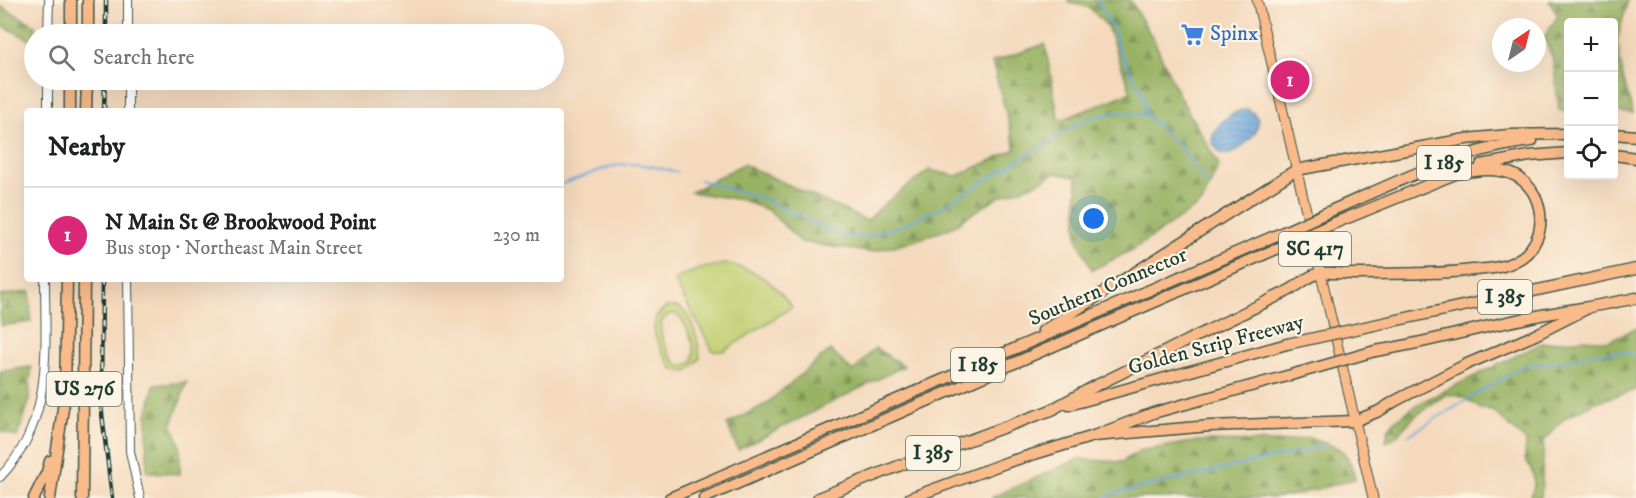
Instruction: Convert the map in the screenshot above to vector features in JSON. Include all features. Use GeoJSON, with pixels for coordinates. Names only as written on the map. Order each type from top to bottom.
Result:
{"type":"FeatureCollection","features":[{"type":"Feature","properties":{"kind":"highway"},"geometry":{"type":"LineString","coordinates":[[71,24],[72,0]]}},
{"type":"Feature","properties":{"kind":"highway"},"geometry":{"type":"LineString","coordinates":[[88,0],[88,24]]}},
{"type":"Feature","properties":{"kind":"highway"},"geometry":{"type":"LineString","coordinates":[[70,90],[70,108]]}},
{"type":"Feature","properties":{"kind":"highway"},"geometry":{"type":"LineString","coordinates":[[86,108],[87,90]]}},
{"type":"Feature","properties":{"kind":"highway"},"geometry":{"type":"LineString","coordinates":[[1618,134],[1636,135]]}},
{"type":"Feature","properties":{"kind":"highway"},"geometry":{"type":"LineString","coordinates":[[1016,348],[1296,170],[1466,140],[1509,135],[1564,135]]}},
{"type":"Feature","properties":{"kind":"highway","name":"Southern Connector"},"geometry":{"type":"LineString","coordinates":[[670,498],[1437,165],[1509,143],[1564,136]]}},
{"type":"Feature","properties":{"kind":"highway","name":"Southern Connector"},"geometry":{"type":"LineString","coordinates":[[704,498],[1449,175],[1498,161],[1564,153]]}},
{"type":"Feature","properties":{"kind":"highway"},"geometry":{"type":"LineString","coordinates":[[1618,156],[1636,158]]}},
{"type":"Feature","properties":{"kind":"highway"},"geometry":{"type":"LineString","coordinates":[[1049,411],[1290,290],[1320,272],[1466,271],[1503,265],[1518,260],[1526,254],[1538,234],[1540,221],[1536,198],[1521,180],[1512,174],[1496,170],[1477,170],[1449,175]]}},
{"type":"Feature","properties":{"kind":"highway","name":"Golden Strip Freeway"},"geometry":{"type":"LineString","coordinates":[[818,498],[1049,411],[1287,344],[1636,269]]}},
{"type":"Feature","properties":{"kind":"highway","name":"US 276"},"geometry":{"type":"LineString","coordinates":[[50,498],[65,394],[67,282]]}},
{"type":"Feature","properties":{"kind":"highway","name":"US 276"},"geometry":{"type":"LineString","coordinates":[[82,498],[84,282]]}},
{"type":"Feature","properties":{"kind":"highway","name":"I 385"},"geometry":{"type":"LineString","coordinates":[[910,498],[1008,462],[1094,436],[1154,413],[1375,351],[1528,318],[1636,298]]}},
{"type":"Feature","properties":{"kind":"highway"},"geometry":{"type":"LineString","coordinates":[[1094,436],[1210,426],[1355,421],[1379,411],[1467,364],[1535,335],[1588,308]]}},
{"type":"Feature","properties":{"kind":"highway"},"geometry":{"type":"LineString","coordinates":[[34,498],[47,472],[62,417]]}},
{"type":"Feature","properties":{"kind":"main road","name":"SC 417"},"geometry":{"type":"LineString","coordinates":[[1257,0],[1373,498]]}},
{"type":"Feature","properties":{"kind":"street"},"geometry":{"type":"LineString","coordinates":[[48,24],[49,0]]}},
{"type":"Feature","properties":{"kind":"street"},"geometry":{"type":"LineString","coordinates":[[128,0],[128,24]]}},
{"type":"Feature","properties":{"kind":"street"},"geometry":{"type":"LineString","coordinates":[[48,90],[48,108]]}},
{"type":"Feature","properties":{"kind":"street"},"geometry":{"type":"LineString","coordinates":[[128,90],[128,108]]}},
{"type":"Feature","properties":{"kind":"street"},"geometry":{"type":"LineString","coordinates":[[0,477],[21,451],[40,408],[44,374],[45,282]]}},
{"type":"Feature","properties":{"kind":"street"},"geometry":{"type":"LineString","coordinates":[[128,282],[130,451],[140,498]]}},
{"type":"Feature","properties":{"kind":"green space"},"geometry":{"type":"Polygon","coordinates":[[[1068,0],[1130,0],[1155,42],[1178,94],[1219,165],[1202,203],[1132,250],[1092,270],[1077,238],[1077,177],[1055,173],[1035,184],[998,197],[950,228],[904,244],[869,252],[801,242],[768,210],[742,200],[691,192],[743,164],[867,221],[884,204],[929,170],[957,176],[1016,149],[992,62],[1045,44],[1059,121],[1131,92],[1107,26],[1089,7],[1069,3],[1068,0]]]}},
{"type":"Feature","properties":{"kind":"green space"},"geometry":{"type":"Polygon","coordinates":[[[1549,0],[1628,0],[1618,37],[1618,18],[1564,18],[1564,110],[1559,110],[1553,59],[1546,42],[1546,34],[1558,16],[1549,0]]]}},
{"type":"Feature","properties":{"kind":"green space"},"geometry":{"type":"Polygon","coordinates":[[[0,6],[33,24],[24,24],[24,37],[0,24],[0,6]]]}},
{"type":"Feature","properties":{"kind":"green space"},"geometry":{"type":"Polygon","coordinates":[[[1618,47],[1623,78],[1633,113],[1618,112],[1618,47]]]}},
{"type":"Feature","properties":{"kind":"green space"},"geometry":{"type":"Polygon","coordinates":[[[727,264],[748,270],[764,278],[792,307],[724,351],[713,351],[674,280],[700,269],[727,264]]]}},
{"type":"Feature","properties":{"kind":"green space"},"geometry":{"type":"Polygon","coordinates":[[[30,291],[31,322],[0,326],[0,296],[30,291]]]}},
{"type":"Feature","properties":{"kind":"green space"},"geometry":{"type":"Polygon","coordinates":[[[667,307],[677,307],[687,314],[691,321],[700,358],[687,372],[674,370],[659,346],[654,329],[659,313],[667,307]],[[672,313],[664,318],[661,330],[668,352],[681,366],[691,362],[694,354],[685,325],[677,315],[672,313]]]}},
{"type":"Feature","properties":{"kind":"green space"},"geometry":{"type":"Polygon","coordinates":[[[1636,328],[1636,390],[1598,401],[1564,418],[1544,441],[1541,498],[1530,498],[1534,488],[1534,478],[1525,460],[1526,441],[1492,410],[1481,409],[1463,397],[1447,394],[1419,413],[1397,435],[1386,442],[1388,430],[1395,421],[1416,405],[1542,343],[1585,339],[1608,341],[1636,328]]]}},
{"type":"Feature","properties":{"kind":"green space"},"geometry":{"type":"Polygon","coordinates":[[[875,348],[904,366],[738,450],[727,424],[766,404],[830,350],[853,372],[875,348]]]}},
{"type":"Feature","properties":{"kind":"green space"},"geometry":{"type":"Polygon","coordinates":[[[31,367],[29,402],[17,437],[0,431],[0,372],[31,367]]]}},
{"type":"Feature","properties":{"kind":"green space"},"geometry":{"type":"Polygon","coordinates":[[[187,382],[172,424],[180,445],[180,474],[147,472],[147,416],[154,385],[187,382]]]}},
{"type":"Feature","properties":{"kind":"green space"},"geometry":{"type":"Polygon","coordinates":[[[1309,438],[1334,447],[1345,454],[1355,479],[1295,495],[1272,498],[1226,498],[1226,496],[1218,498],[991,498],[1078,459],[1122,462],[1139,451],[1198,441],[1278,442],[1309,438]]]}},
{"type":"Feature","properties":{"kind":"water"},"geometry":{"type":"Polygon","coordinates":[[[1247,109],[1253,112],[1258,121],[1254,135],[1232,153],[1219,152],[1212,141],[1216,130],[1224,120],[1247,109]]]}},
{"type":"Feature","properties":{"kind":"waterway"},"geometry":{"type":"LineString","coordinates":[[1097,0],[1114,30],[1119,50],[1143,94],[1146,115],[1182,149],[1207,184]]}},
{"type":"Feature","properties":{"kind":"waterway"},"geometry":{"type":"LineString","coordinates":[[700,180],[764,199],[842,235],[863,238],[905,224],[942,207],[1084,120],[1115,112],[1146,115]]}},
{"type":"Feature","properties":{"kind":"waterway"},"geometry":{"type":"LineString","coordinates":[[564,183],[622,165],[642,164],[677,172]]}},
{"type":"Feature","properties":{"kind":"waterway"},"geometry":{"type":"LineString","coordinates":[[1409,435],[1523,366],[1562,361],[1594,353],[1636,354]]}},
{"type":"Feature","properties":{"kind":"waterway"},"geometry":{"type":"LineString","coordinates":[[1106,498],[1112,494],[1325,446]]}},
{"type":"Feature","properties":{"kind":"railway"},"geometry":{"type":"LineString","coordinates":[[106,0],[106,24]]}},
{"type":"Feature","properties":{"kind":"railway"},"geometry":{"type":"LineString","coordinates":[[104,108],[105,90]]}},
{"type":"Feature","properties":{"kind":"railway"},"geometry":{"type":"LineString","coordinates":[[102,282],[101,405],[112,498]]}},
{"type":"Feature","properties":{"kind":"place","name":"Spinx"},"geometry":{"type":"Point","coordinates":[1192,34]}},
{"type":"Feature","properties":{"kind":"place","name":"N Main St @ Brookwood Point"},"geometry":{"type":"Point","coordinates":[1290,80]}}]}
